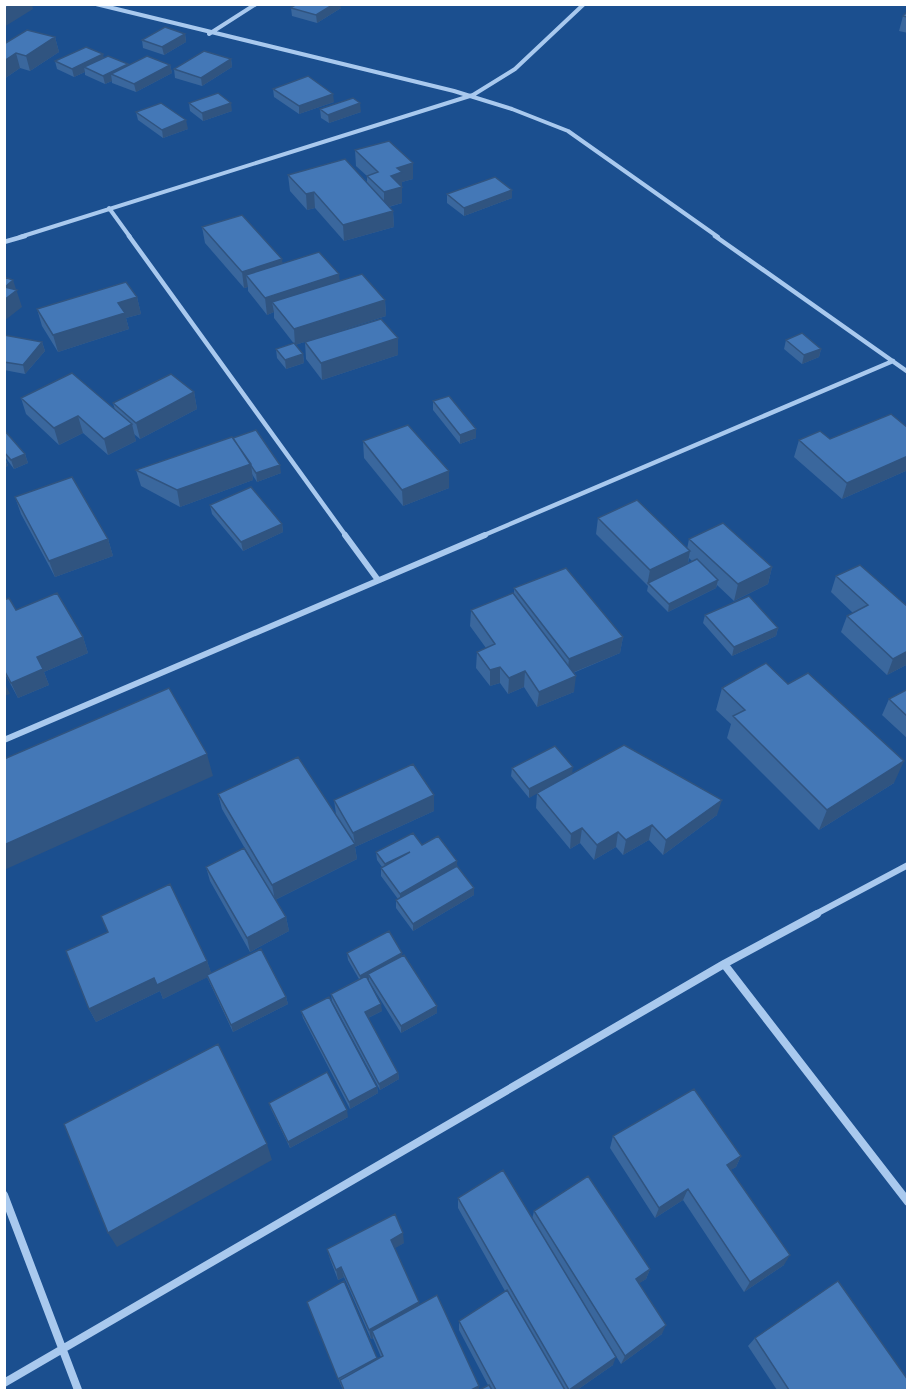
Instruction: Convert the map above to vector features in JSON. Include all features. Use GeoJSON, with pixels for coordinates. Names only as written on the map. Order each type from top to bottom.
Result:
{"type":"FeatureCollection","features":[{"type":"Feature","properties":{"kind":"street"},"geometry":{"type":"LineString","coordinates":[[96,4],[209,34],[473,95],[524,111],[568,132],[908,372]]}},
{"type":"Feature","properties":{"kind":"street"},"geometry":{"type":"LineString","coordinates":[[209,34],[256,4]]}},
{"type":"Feature","properties":{"kind":"street"},"geometry":{"type":"LineString","coordinates":[[4,242],[473,95],[515,69],[584,4]]}},
{"type":"Feature","properties":{"kind":"street"},"geometry":{"type":"LineString","coordinates":[[109,208],[378,580]]}},
{"type":"Feature","properties":{"kind":"street"},"geometry":{"type":"LineString","coordinates":[[4,740],[893,361]]}},
{"type":"Feature","properties":{"kind":"street"},"geometry":{"type":"LineString","coordinates":[[4,1383],[63,1351],[724,964],[908,865]]}},
{"type":"Feature","properties":{"kind":"street"},"geometry":{"type":"LineString","coordinates":[[724,964],[908,1202]]}},
{"type":"Feature","properties":{"kind":"street"},"geometry":{"type":"LineString","coordinates":[[4,1195],[78,1390]]}},
{"type":"Feature","properties":{"kind":"building"},"geometry":{"type":"Polygon","coordinates":[[[297,4],[334,4],[316,15],[291,8],[297,4]]]}},
{"type":"Feature","properties":{"kind":"building"},"geometry":{"type":"Polygon","coordinates":[[[165,27],[185,34],[162,47],[142,40],[165,27]]]}},
{"type":"Feature","properties":{"kind":"building"},"geometry":{"type":"Polygon","coordinates":[[[27,30],[55,37],[26,56],[16,53],[4,61],[4,44],[27,30]]]}},
{"type":"Feature","properties":{"kind":"building"},"geometry":{"type":"Polygon","coordinates":[[[86,47],[103,54],[72,69],[55,61],[86,47]]]}},
{"type":"Feature","properties":{"kind":"building"},"geometry":{"type":"Polygon","coordinates":[[[204,51],[231,59],[201,78],[174,69],[204,51]]]}},
{"type":"Feature","properties":{"kind":"building"},"geometry":{"type":"Polygon","coordinates":[[[108,56],[128,64],[103,76],[84,67],[108,56]]]}},
{"type":"Feature","properties":{"kind":"building"},"geometry":{"type":"Polygon","coordinates":[[[147,56],[170,65],[134,84],[111,74],[147,56]]]}},
{"type":"Feature","properties":{"kind":"building"},"geometry":{"type":"Polygon","coordinates":[[[308,76],[333,94],[299,106],[273,89],[308,76]]]}},
{"type":"Feature","properties":{"kind":"building"},"geometry":{"type":"Polygon","coordinates":[[[218,93],[231,103],[202,113],[189,103],[218,93]]]}},
{"type":"Feature","properties":{"kind":"building"},"geometry":{"type":"Polygon","coordinates":[[[353,98],[360,103],[328,115],[320,109],[353,98]]]}},
{"type":"Feature","properties":{"kind":"building"},"geometry":{"type":"Polygon","coordinates":[[[161,103],[186,120],[162,130],[136,112],[161,103]]]}},
{"type":"Feature","properties":{"kind":"building"},"geometry":{"type":"Polygon","coordinates":[[[389,141],[413,163],[397,168],[402,172],[391,176],[402,187],[384,192],[367,176],[378,172],[355,150],[389,141]]]}},
{"type":"Feature","properties":{"kind":"building"},"geometry":{"type":"Polygon","coordinates":[[[345,159],[393,211],[343,225],[314,192],[306,194],[288,175],[345,159]]]}},
{"type":"Feature","properties":{"kind":"building"},"geometry":{"type":"Polygon","coordinates":[[[495,177],[512,190],[464,208],[447,194],[495,177]]]}},
{"type":"Feature","properties":{"kind":"building"},"geometry":{"type":"Polygon","coordinates":[[[242,215],[282,259],[242,272],[202,227],[242,215]]]}},
{"type":"Feature","properties":{"kind":"building"},"geometry":{"type":"Polygon","coordinates":[[[319,252],[339,274],[265,298],[246,275],[319,252]]]}},
{"type":"Feature","properties":{"kind":"building"},"geometry":{"type":"Polygon","coordinates":[[[362,274],[385,300],[294,329],[272,302],[362,274]]]}},
{"type":"Feature","properties":{"kind":"building"},"geometry":{"type":"Polygon","coordinates":[[[4,277],[13,280],[5,287],[17,290],[4,300],[4,277]]]}},
{"type":"Feature","properties":{"kind":"building"},"geometry":{"type":"Polygon","coordinates":[[[126,282],[137,297],[118,303],[125,313],[53,335],[37,309],[126,282]]]}},
{"type":"Feature","properties":{"kind":"building"},"geometry":{"type":"Polygon","coordinates":[[[381,319],[398,338],[321,363],[305,342],[381,319]]]}},
{"type":"Feature","properties":{"kind":"building"},"geometry":{"type":"Polygon","coordinates":[[[802,333],[821,349],[804,355],[786,340],[802,333]]]}},
{"type":"Feature","properties":{"kind":"building"},"geometry":{"type":"Polygon","coordinates":[[[4,335],[42,342],[23,365],[4,362],[4,335]]]}},
{"type":"Feature","properties":{"kind":"building"},"geometry":{"type":"Polygon","coordinates":[[[294,343],[303,354],[285,360],[276,349],[294,343]]]}},
{"type":"Feature","properties":{"kind":"building"},"geometry":{"type":"Polygon","coordinates":[[[72,373],[132,424],[104,439],[78,416],[54,428],[21,398],[72,373]]]}},
{"type":"Feature","properties":{"kind":"building"},"geometry":{"type":"Polygon","coordinates":[[[171,374],[194,392],[136,423],[113,403],[171,374]]]}},
{"type":"Feature","properties":{"kind":"building"},"geometry":{"type":"Polygon","coordinates":[[[449,396],[476,429],[460,435],[433,401],[449,396]]]}},
{"type":"Feature","properties":{"kind":"building"},"geometry":{"type":"Polygon","coordinates":[[[891,414],[908,428],[908,456],[847,483],[799,440],[820,431],[830,439],[891,414]]]}},
{"type":"Feature","properties":{"kind":"building"},"geometry":{"type":"Polygon","coordinates":[[[408,425],[449,471],[402,490],[363,441],[408,425]]]}},
{"type":"Feature","properties":{"kind":"building"},"geometry":{"type":"Polygon","coordinates":[[[4,430],[25,454],[11,460],[4,452],[4,430]]]}},
{"type":"Feature","properties":{"kind":"building"},"geometry":{"type":"Polygon","coordinates":[[[256,430],[280,465],[256,473],[233,438],[256,430]]]}},
{"type":"Feature","properties":{"kind":"building"},"geometry":{"type":"Polygon","coordinates":[[[232,437],[251,464],[177,490],[136,470],[232,437]]]}},
{"type":"Feature","properties":{"kind":"building"},"geometry":{"type":"Polygon","coordinates":[[[72,477],[108,539],[49,561],[15,497],[72,477]]]}},
{"type":"Feature","properties":{"kind":"building"},"geometry":{"type":"Polygon","coordinates":[[[251,487],[282,524],[241,542],[210,505],[251,487]]]}},
{"type":"Feature","properties":{"kind":"building"},"geometry":{"type":"Polygon","coordinates":[[[637,500],[690,551],[650,570],[598,518],[637,500]]]}},
{"type":"Feature","properties":{"kind":"building"},"geometry":{"type":"Polygon","coordinates":[[[723,523],[772,567],[738,584],[689,539],[723,523]]]}},
{"type":"Feature","properties":{"kind":"building"},"geometry":{"type":"Polygon","coordinates":[[[697,559],[718,580],[669,604],[648,583],[697,559]]]}},
{"type":"Feature","properties":{"kind":"building"},"geometry":{"type":"Polygon","coordinates":[[[860,565],[908,607],[908,651],[893,659],[847,616],[868,605],[836,576],[860,565]]]}},
{"type":"Feature","properties":{"kind":"building"},"geometry":{"type":"Polygon","coordinates":[[[566,568],[623,637],[569,659],[514,588],[566,568]]]}},
{"type":"Feature","properties":{"kind":"building"},"geometry":{"type":"Polygon","coordinates":[[[57,593],[83,637],[37,657],[43,669],[11,683],[4,670],[4,600],[9,598],[16,610],[57,593]]]}},
{"type":"Feature","properties":{"kind":"building"},"geometry":{"type":"Polygon","coordinates":[[[513,593],[576,676],[539,692],[525,671],[509,678],[500,667],[490,670],[477,652],[495,644],[471,610],[513,593]]]}},
{"type":"Feature","properties":{"kind":"building"},"geometry":{"type":"Polygon","coordinates":[[[749,596],[778,628],[734,647],[705,615],[749,596]]]}},
{"type":"Feature","properties":{"kind":"building"},"geometry":{"type":"Polygon","coordinates":[[[766,663],[788,684],[808,673],[904,761],[827,810],[733,716],[745,710],[722,688],[766,663]]]}},
{"type":"Feature","properties":{"kind":"building"},"geometry":{"type":"Polygon","coordinates":[[[169,688],[207,754],[4,845],[4,759],[169,688]]]}},
{"type":"Feature","properties":{"kind":"building"},"geometry":{"type":"Polygon","coordinates":[[[908,689],[908,717],[889,699],[908,689]]]}},
{"type":"Feature","properties":{"kind":"building"},"geometry":{"type":"Polygon","coordinates":[[[624,745],[722,800],[666,840],[652,825],[626,840],[618,832],[597,845],[582,828],[571,834],[537,793],[624,745]]]}},
{"type":"Feature","properties":{"kind":"building"},"geometry":{"type":"Polygon","coordinates":[[[555,746],[573,767],[529,789],[512,768],[555,746]]]}},
{"type":"Feature","properties":{"kind":"building"},"geometry":{"type":"Polygon","coordinates":[[[298,757],[355,844],[272,885],[218,794],[298,757]]]}},
{"type":"Feature","properties":{"kind":"building"},"geometry":{"type":"Polygon","coordinates":[[[413,764],[434,795],[353,833],[334,800],[413,764]]]}},
{"type":"Feature","properties":{"kind":"building"},"geometry":{"type":"Polygon","coordinates":[[[413,833],[422,845],[438,836],[457,861],[400,894],[381,868],[410,852],[385,864],[376,852],[413,833]]]}},
{"type":"Feature","properties":{"kind":"building"},"geometry":{"type":"Polygon","coordinates":[[[244,848],[286,917],[247,938],[206,867],[244,848]]]}},
{"type":"Feature","properties":{"kind":"building"},"geometry":{"type":"Polygon","coordinates":[[[457,866],[474,888],[413,924],[396,900],[457,866]]]}},
{"type":"Feature","properties":{"kind":"building"},"geometry":{"type":"Polygon","coordinates":[[[170,884],[207,961],[157,985],[154,978],[89,1009],[66,951],[108,932],[101,916],[170,884]]]}},
{"type":"Feature","properties":{"kind":"building"},"geometry":{"type":"Polygon","coordinates":[[[389,931],[402,953],[360,976],[347,953],[389,931]]]}},
{"type":"Feature","properties":{"kind":"building"},"geometry":{"type":"Polygon","coordinates":[[[261,949],[286,997],[231,1025],[207,975],[261,949]]]}},
{"type":"Feature","properties":{"kind":"building"},"geometry":{"type":"Polygon","coordinates":[[[404,955],[437,1006],[401,1026],[368,974],[404,955]]]}},
{"type":"Feature","properties":{"kind":"building"},"geometry":{"type":"Polygon","coordinates":[[[366,976],[381,1004],[365,1012],[398,1073],[379,1084],[331,994],[366,976]]]}},
{"type":"Feature","properties":{"kind":"building"},"geometry":{"type":"Polygon","coordinates":[[[329,997],[377,1087],[349,1102],[301,1011],[329,997]]]}},
{"type":"Feature","properties":{"kind":"building"},"geometry":{"type":"Polygon","coordinates":[[[218,1044],[267,1144],[108,1233],[64,1124],[218,1044]]]}},
{"type":"Feature","properties":{"kind":"building"},"geometry":{"type":"Polygon","coordinates":[[[327,1072],[347,1110],[288,1142],[269,1103],[327,1072]]]}},
{"type":"Feature","properties":{"kind":"building"},"geometry":{"type":"Polygon","coordinates":[[[694,1089],[741,1156],[727,1165],[790,1255],[750,1282],[688,1189],[659,1208],[613,1136],[694,1089]]]}},
{"type":"Feature","properties":{"kind":"building"},"geometry":{"type":"Polygon","coordinates":[[[503,1170],[616,1357],[569,1390],[458,1198],[503,1170]]]}},
{"type":"Feature","properties":{"kind":"building"},"geometry":{"type":"Polygon","coordinates":[[[588,1176],[650,1269],[636,1279],[666,1325],[625,1356],[534,1211],[588,1176]]]}},
{"type":"Feature","properties":{"kind":"building"},"geometry":{"type":"Polygon","coordinates":[[[395,1214],[403,1233],[391,1240],[419,1302],[369,1330],[341,1267],[336,1270],[327,1249],[395,1214]]]}},
{"type":"Feature","properties":{"kind":"building"},"geometry":{"type":"Polygon","coordinates":[[[344,1281],[377,1358],[338,1379],[307,1302],[344,1281]]]}},
{"type":"Feature","properties":{"kind":"building"},"geometry":{"type":"Polygon","coordinates":[[[838,1281],[908,1380],[908,1390],[789,1390],[755,1338],[838,1281]]]}},
{"type":"Feature","properties":{"kind":"building"},"geometry":{"type":"Polygon","coordinates":[[[507,1290],[565,1390],[496,1390],[459,1321],[507,1290]]]}},
{"type":"Feature","properties":{"kind":"building"},"geometry":{"type":"Polygon","coordinates":[[[437,1295],[479,1386],[471,1390],[344,1390],[340,1380],[383,1356],[372,1331],[437,1295]]]}},
{"type":"Feature","properties":{"kind":"building"},"geometry":{"type":"Polygon","coordinates":[[[489,1385],[492,1390],[479,1390],[489,1385]]]}}]}
